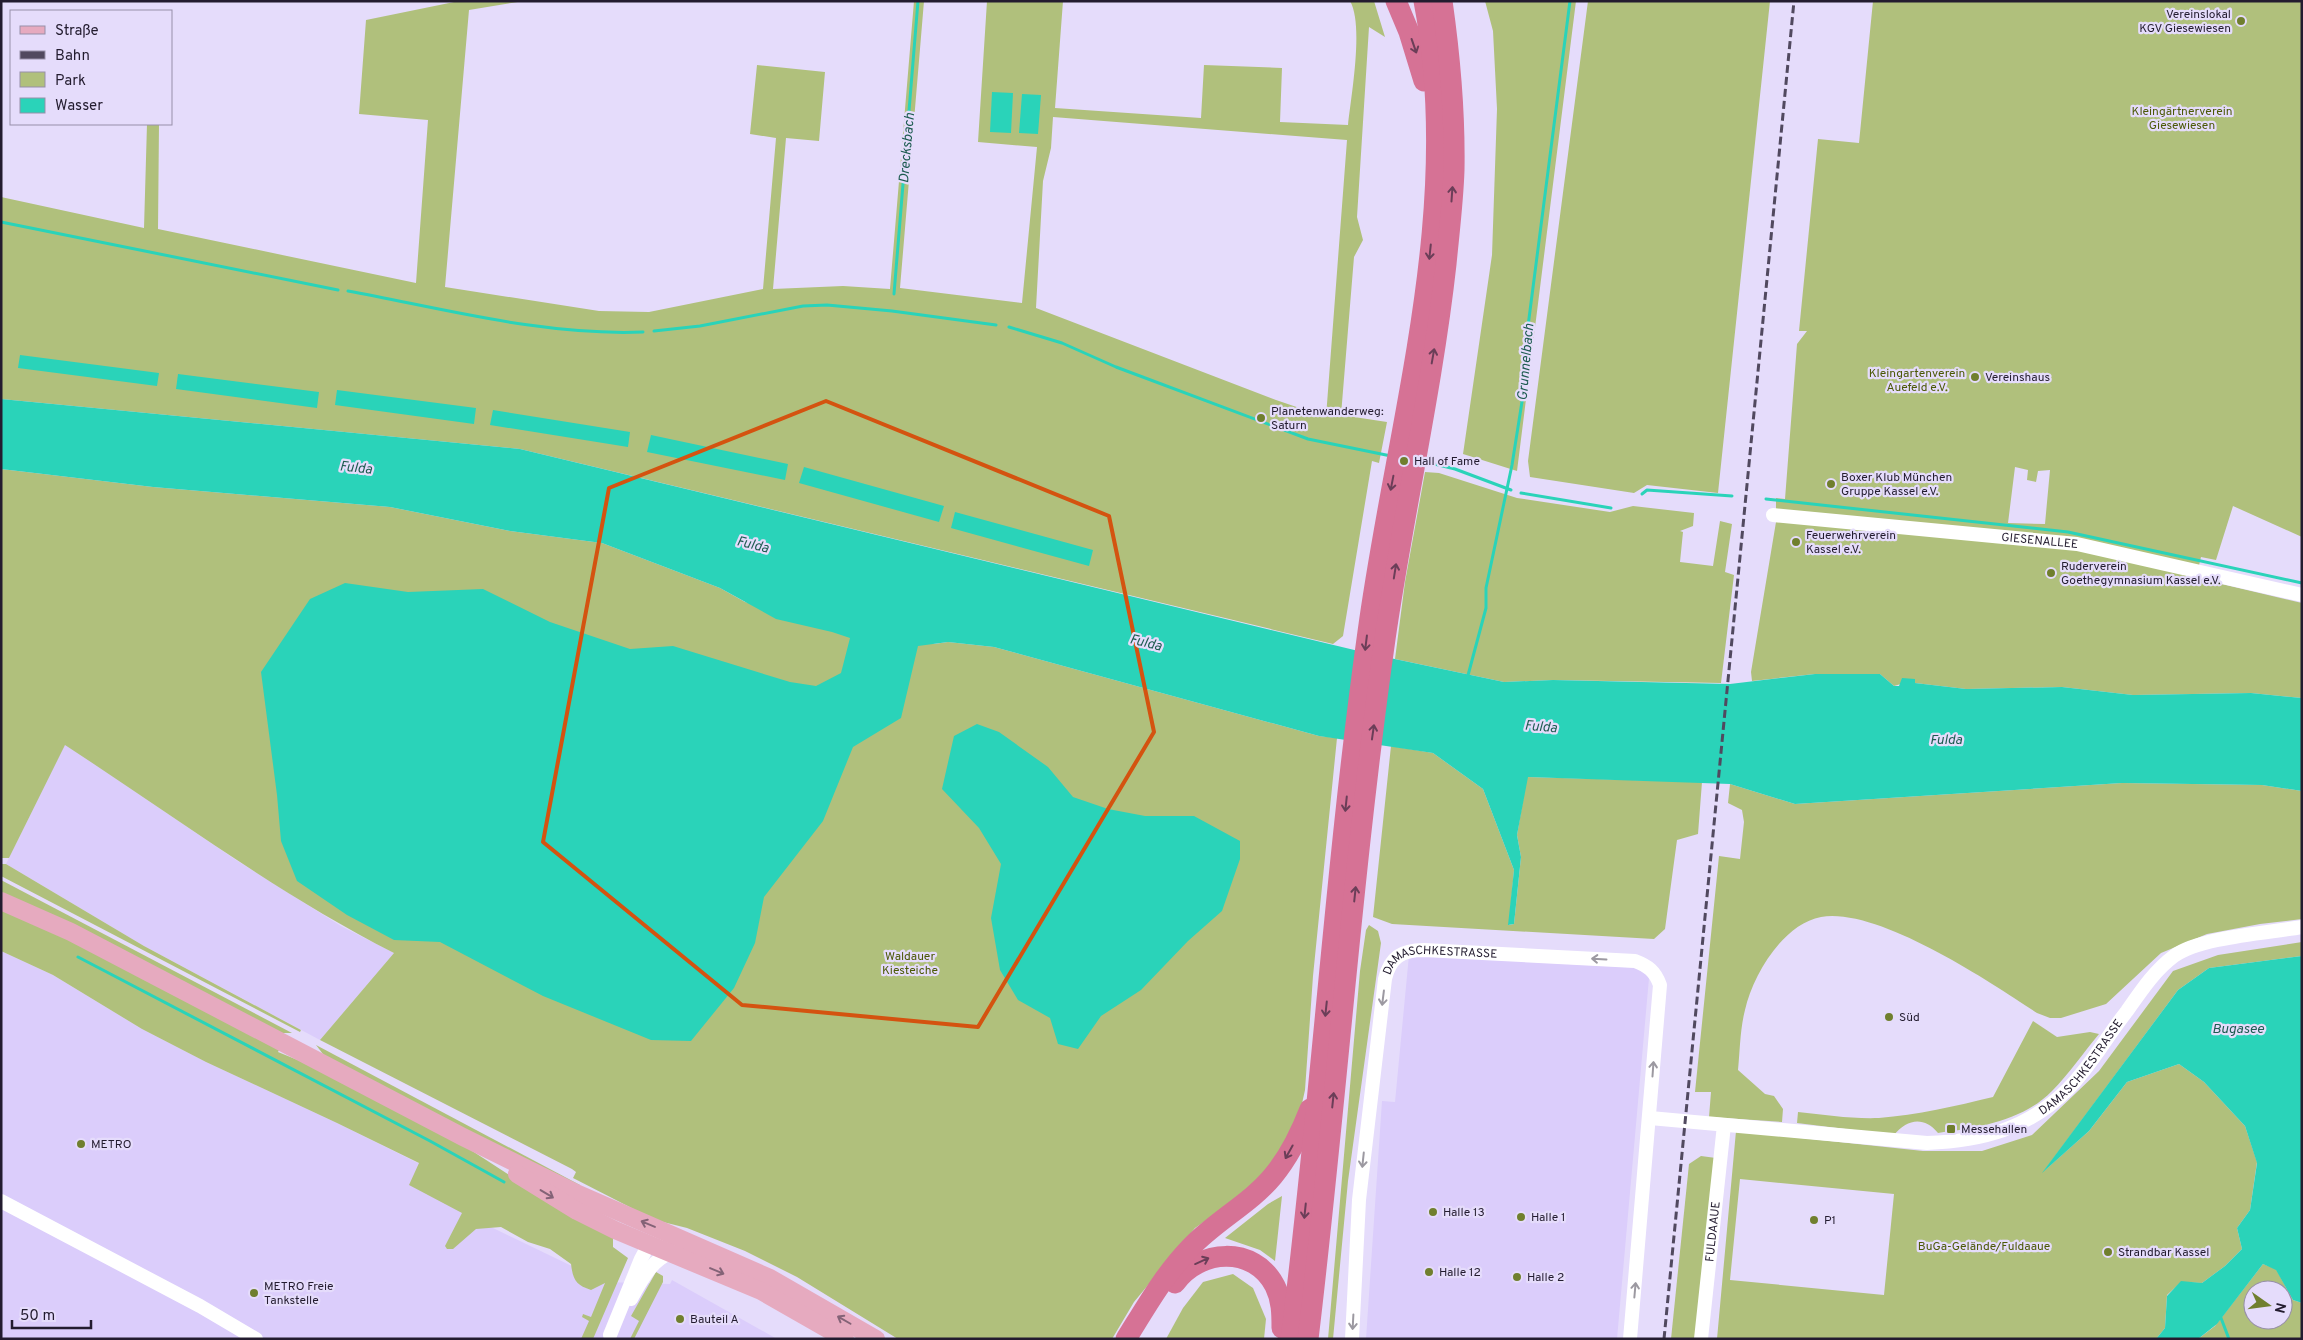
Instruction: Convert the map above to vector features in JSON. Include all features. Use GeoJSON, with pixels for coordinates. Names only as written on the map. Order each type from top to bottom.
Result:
{"type":"FeatureCollection","features":[{"type":"Feature","properties":{"kind":"highway"},"geometry":{"type":"LineString","coordinates":[[1396,1],[1417,55],[1436,122]]}},
{"type":"Feature","properties":{"kind":"highway"},"geometry":{"type":"LineString","coordinates":[[1416,402],[1432,235],[1436,168],[1436,122],[1432,56],[1424,1]]}},
{"type":"Feature","properties":{"kind":"highway"},"geometry":{"type":"LineString","coordinates":[[1308,1339],[1318,1253],[1342,943],[1349,775],[1368,630],[1382,542],[1416,402],[1439,322],[1454,171],[1451,67],[1442,1]]}},
{"type":"Feature","properties":{"kind":"highway"},"geometry":{"type":"LineString","coordinates":[[1291,1339],[1320,1075],[1342,943]]}},
{"type":"Feature","properties":{"kind":"highway"},"geometry":{"type":"LineString","coordinates":[[1126,1339],[1162,1281],[1178,1260],[1204,1234],[1273,1177],[1305,1122],[1320,1075]]}},
{"type":"Feature","properties":{"kind":"highway"},"geometry":{"type":"LineString","coordinates":[[1318,1253],[1319,1339]]}},
{"type":"Feature","properties":{"kind":"highway"},"geometry":{"type":"LineString","coordinates":[[1140,1339],[1179,1277],[1198,1262],[1222,1255],[1249,1262],[1269,1277],[1275,1286],[1281,1304],[1282,1339]]}},
{"type":"Feature","properties":{"kind":"main road"},"geometry":{"type":"LineString","coordinates":[[1,901],[71,932],[463,1138],[576,1192],[770,1278],[876,1339]]}},
{"type":"Feature","properties":{"kind":"main road"},"geometry":{"type":"LineString","coordinates":[[463,1138],[544,1192],[577,1211],[649,1244],[672,1252],[761,1291],[844,1339]]}},
{"type":"Feature","properties":{"kind":"street","name":"GIESENALLEE"},"geometry":{"type":"LineString","coordinates":[[1773,515],[2077,544],[2302,596]]}},
{"type":"Feature","properties":{"kind":"street","name":"DAMASCHKESTRASSE"},"geometry":{"type":"LineString","coordinates":[[1650,1118],[1927,1143],[1957,1142],[1982,1137],[2026,1122],[2069,1089],[2150,980],[2175,956],[2192,947],[2302,927]]}},
{"type":"Feature","properties":{"kind":"street","name":"DAMASCHKESTRASSE"},"geometry":{"type":"LineString","coordinates":[[1352,1339],[1359,1200],[1385,979],[1392,961],[1397,955],[1410,950],[1622,960],[1647,966],[1655,973],[1660,985],[1630,1339]]}},
{"type":"Feature","properties":{"kind":"street","name":"FULDAAUE"},"geometry":{"type":"LineString","coordinates":[[1701,1339],[1724,1125]]}},
{"type":"Feature","properties":{"kind":"street"},"geometry":{"type":"LineString","coordinates":[[1,1201],[200,1306],[256,1339]]}},
{"type":"Feature","properties":{"kind":"street"},"geometry":{"type":"LineString","coordinates":[[609,1337],[632,1277],[649,1244],[663,1240],[693,1243]]}},
{"type":"Feature","properties":{"kind":"street"},"geometry":{"type":"LineString","coordinates":[[609,1337],[652,1264],[661,1256],[672,1252]]}},
{"type":"Feature","properties":{"kind":"highlighted area"},"geometry":{"type":"Polygon","coordinates":[[[826,401],[1109,516],[1154,732],[978,1027],[742,1005],[543,842],[609,488],[826,401]]]}},
{"type":"Feature","properties":{"kind":"shaded area"},"geometry":{"type":"Polygon","coordinates":[[[65,744],[236,860],[341,926],[394,953],[320,1040],[144,946],[6,864],[65,744]]]}},
{"type":"Feature","properties":{"kind":"shaded area"},"geometry":{"type":"Polygon","coordinates":[[[1,951],[53,975],[142,1029],[206,1062],[420,1164],[462,1213],[605,1282],[670,1284],[672,1280],[777,1339],[1,1339],[1,951]]]}},
{"type":"Feature","properties":{"kind":"shaded area"},"geometry":{"type":"Polygon","coordinates":[[[1409,955],[1640,968],[1649,978],[1617,1339],[1366,1339],[1382,1101],[1395,1102],[1409,955]]]}},
{"type":"Feature","properties":{"kind":"green space"},"geometry":{"type":"Polygon","coordinates":[[[459,1],[524,1],[469,10],[445,287],[599,311],[649,312],[763,289],[776,138],[750,134],[757,65],[825,72],[819,141],[786,138],[773,289],[843,286],[890,289],[914,1],[924,1],[900,288],[1022,303],[1037,147],[978,142],[987,1],[1063,1],[1055,108],[1201,118],[1204,65],[1282,68],[1280,122],[1348,125],[1354,79],[1356,43],[1354,12],[1350,1],[1374,1],[1385,37],[1369,27],[1357,217],[1363,240],[1354,257],[1341,415],[1387,422],[1379,463],[1372,461],[1343,636],[1333,644],[520,449],[1,399],[1,197],[144,228],[147,125],[159,125],[158,229],[416,283],[428,120],[359,114],[366,20],[459,1]],[[1053,117],[1051,148],[1043,181],[1036,308],[1276,400],[1326,417],[1347,140],[1053,117]]]}},
{"type":"Feature","properties":{"kind":"green space"},"geometry":{"type":"Polygon","coordinates":[[[1485,1],[1576,1],[1517,471],[1463,454],[1492,255],[1497,109],[1493,31],[1485,1]]]}},
{"type":"Feature","properties":{"kind":"green space"},"geometry":{"type":"Polygon","coordinates":[[[1588,1],[1770,1],[1718,493],[1647,485],[1634,493],[1530,477],[1528,461],[1588,1]]]}},
{"type":"Feature","properties":{"kind":"green space"},"geometry":{"type":"Polygon","coordinates":[[[1873,1],[2302,1],[2302,537],[2233,506],[2216,560],[2201,557],[2196,578],[2302,603],[2302,698],[2251,693],[2133,695],[2062,687],[1966,689],[1915,683],[1915,680],[1894,686],[1880,674],[1815,674],[1752,681],[1751,672],[1776,522],[1776,498],[1785,499],[1797,344],[1807,331],[1799,331],[1818,139],[1859,143],[1873,1]],[[2015,467],[2008,523],[2045,524],[2050,470],[2038,471],[2036,482],[2027,480],[2028,470],[2015,467]]]}},
{"type":"Feature","properties":{"kind":"green space","name":"Waldauer Kiesteiche"},"geometry":{"type":"Polygon","coordinates":[[[1,469],[153,487],[390,507],[510,531],[602,543],[720,588],[745,602],[934,644],[948,642],[994,647],[1319,736],[1337,738],[1313,976],[1305,1090],[1299,1117],[1276,1161],[1254,1187],[1195,1228],[1134,1302],[1112,1339],[898,1339],[797,1277],[745,1251],[687,1228],[655,1220],[573,1178],[576,1172],[572,1169],[320,1040],[394,953],[309,906],[227,854],[65,745],[9,858],[1,858],[1,469]]]}},
{"type":"Feature","properties":{"kind":"green space"},"geometry":{"type":"Polygon","coordinates":[[[1425,472],[1439,473],[1517,498],[1610,512],[1633,506],[1694,513],[1693,526],[1680,531],[1683,532],[1680,562],[1713,566],[1720,521],[1732,524],[1725,572],[1734,575],[1721,683],[1553,680],[1504,682],[1395,659],[1405,582],[1425,472]]]}},
{"type":"Feature","properties":{"kind":"green space"},"geometry":{"type":"Polygon","coordinates":[[[1391,746],[1433,753],[1483,789],[1514,870],[1509,925],[1514,924],[1521,857],[1517,835],[1527,777],[1702,782],[1698,834],[1677,840],[1665,929],[1654,939],[1392,924],[1373,917],[1391,746]]]}},
{"type":"Feature","properties":{"kind":"green space"},"geometry":{"type":"Polygon","coordinates":[[[2122,783],[2262,785],[2302,791],[2302,919],[2260,924],[2207,934],[2161,953],[2106,1004],[2061,1018],[2050,1018],[2037,1013],[1963,966],[1902,935],[1872,923],[1845,917],[1821,917],[1807,922],[1782,940],[1755,982],[1743,1017],[1738,1070],[1765,1094],[1774,1096],[1783,1109],[1782,1122],[1709,1117],[1711,1092],[1695,1092],[1719,856],[1740,859],[1744,822],[1742,810],[1728,803],[1730,784],[1795,804],[2122,783]]]}},
{"type":"Feature","properties":{"kind":"green space"},"geometry":{"type":"Polygon","coordinates":[[[1,864],[6,864],[144,946],[301,1030],[300,1032],[1,876],[1,864]]]}},
{"type":"Feature","properties":{"kind":"green space"},"geometry":{"type":"Polygon","coordinates":[[[1,880],[292,1033],[280,1033],[1,895],[1,880]]]}},
{"type":"Feature","properties":{"kind":"green space"},"geometry":{"type":"Polygon","coordinates":[[[1,908],[34,922],[280,1048],[278,1052],[305,1063],[460,1143],[540,1195],[613,1237],[613,1247],[628,1258],[593,1339],[581,1339],[589,1321],[582,1317],[583,1314],[591,1317],[605,1283],[591,1290],[582,1286],[574,1278],[571,1264],[550,1249],[528,1242],[501,1227],[476,1229],[453,1249],[447,1249],[445,1246],[462,1213],[409,1185],[419,1163],[206,1062],[142,1029],[53,975],[1,951],[1,908]]]}},
{"type":"Feature","properties":{"kind":"green space"},"geometry":{"type":"Polygon","coordinates":[[[1369,925],[1378,931],[1381,943],[1348,1181],[1333,1339],[1328,1339],[1360,971],[1366,930],[1369,925]]]}},
{"type":"Feature","properties":{"kind":"green space","name":"BuGa-Gelände/Fuldaaue"},"geometry":{"type":"Polygon","coordinates":[[[2302,942],[2302,956],[2209,968],[2178,990],[2044,1171],[2089,1131],[2127,1082],[2179,1064],[2204,1082],[2245,1126],[2257,1162],[2250,1210],[2237,1228],[2242,1249],[2225,1266],[2202,1283],[2181,1282],[2167,1295],[2165,1328],[2156,1339],[1717,1339],[1736,1131],[1923,1151],[1982,1151],[2032,1135],[2099,1071],[2173,971],[2218,955],[2302,942]],[[1740,1179],[1730,1280],[1884,1295],[1894,1194],[1740,1179]]]}},
{"type":"Feature","properties":{"kind":"green space"},"geometry":{"type":"Polygon","coordinates":[[[2033,1021],[2057,1037],[2090,1032],[2099,1034],[2052,1091],[2027,1110],[1984,1125],[1938,1133],[1927,1124],[1921,1122],[1910,1123],[1894,1135],[1797,1123],[1798,1112],[1849,1117],[1893,1117],[1951,1107],[1993,1097],[2033,1021]]]}},
{"type":"Feature","properties":{"kind":"green space"},"geometry":{"type":"Polygon","coordinates":[[[316,1045],[580,1185],[579,1189],[326,1058],[316,1045]]]}},
{"type":"Feature","properties":{"kind":"green space"},"geometry":{"type":"Polygon","coordinates":[[[1701,1156],[1716,1158],[1695,1339],[1671,1339],[1689,1164],[1701,1156]]]}},
{"type":"Feature","properties":{"kind":"green space"},"geometry":{"type":"Polygon","coordinates":[[[1282,1196],[1275,1261],[1260,1250],[1225,1238],[1268,1204],[1282,1196]]]}},
{"type":"Feature","properties":{"kind":"green space"},"geometry":{"type":"Polygon","coordinates":[[[2263,1264],[2276,1269],[2282,1280],[2251,1280],[2263,1264]]]}},
{"type":"Feature","properties":{"kind":"green space"},"geometry":{"type":"Polygon","coordinates":[[[656,1272],[663,1276],[663,1282],[634,1339],[630,1339],[639,1321],[631,1316],[656,1272]]]}},
{"type":"Feature","properties":{"kind":"green space"},"geometry":{"type":"Polygon","coordinates":[[[1233,1274],[1253,1288],[1266,1319],[1264,1339],[1166,1339],[1183,1308],[1203,1282],[1233,1274]]]}},
{"type":"Feature","properties":{"kind":"green space"},"geometry":{"type":"Polygon","coordinates":[[[2243,1290],[2243,1330],[2293,1330],[2293,1300],[2302,1303],[2302,1339],[2198,1339],[2215,1326],[2243,1290]]]}},
{"type":"Feature","properties":{"kind":"water"},"geometry":{"type":"Polygon","coordinates":[[[992,92],[1013,93],[1011,133],[990,132],[992,92]]]}},
{"type":"Feature","properties":{"kind":"water"},"geometry":{"type":"Polygon","coordinates":[[[1022,94],[1041,95],[1038,134],[1019,133],[1022,94]]]}},
{"type":"Feature","properties":{"kind":"water"},"geometry":{"type":"Polygon","coordinates":[[[20,355],[159,373],[157,386],[18,368],[20,355]]]}},
{"type":"Feature","properties":{"kind":"water"},"geometry":{"type":"Polygon","coordinates":[[[178,374],[319,392],[317,408],[176,389],[178,374]]]}},
{"type":"Feature","properties":{"kind":"water"},"geometry":{"type":"Polygon","coordinates":[[[337,390],[476,408],[474,424],[335,405],[337,390]]]}},
{"type":"Feature","properties":{"kind":"water","name":"Fulda"},"geometry":{"type":"Polygon","coordinates":[[[1,399],[520,449],[1371,654],[1504,682],[1553,680],[1730,684],[1815,674],[1880,674],[1894,686],[1899,686],[1902,678],[1915,679],[1915,683],[1966,689],[2062,687],[2133,695],[2251,693],[2302,698],[2302,791],[2262,785],[2122,783],[1795,804],[1730,784],[1528,777],[1517,835],[1521,857],[1514,924],[1508,925],[1514,870],[1483,789],[1433,753],[1319,736],[994,647],[948,642],[918,646],[901,718],[853,747],[823,821],[764,897],[755,943],[734,988],[691,1041],[651,1040],[543,996],[440,942],[394,940],[347,915],[297,881],[281,841],[261,672],[310,599],[345,583],[408,592],[483,589],[550,622],[630,649],[673,646],[790,682],[816,686],[841,673],[850,638],[776,619],[720,588],[602,543],[510,531],[390,507],[153,487],[1,469],[1,399]]]}},
{"type":"Feature","properties":{"kind":"water"},"geometry":{"type":"Polygon","coordinates":[[[493,410],[630,432],[628,447],[490,425],[493,410]]]}},
{"type":"Feature","properties":{"kind":"water"},"geometry":{"type":"Polygon","coordinates":[[[651,435],[788,464],[785,480],[647,452],[651,435]]]}},
{"type":"Feature","properties":{"kind":"water"},"geometry":{"type":"Polygon","coordinates":[[[804,467],[944,506],[939,522],[799,483],[804,467]]]}},
{"type":"Feature","properties":{"kind":"water"},"geometry":{"type":"Polygon","coordinates":[[[955,512],[1093,550],[1089,566],[951,528],[955,512]]]}},
{"type":"Feature","properties":{"kind":"water"},"geometry":{"type":"Polygon","coordinates":[[[977,724],[999,732],[1048,767],[1073,797],[1108,809],[1145,816],[1194,816],[1240,841],[1240,859],[1222,911],[1188,941],[1141,990],[1101,1016],[1078,1049],[1058,1044],[1050,1018],[1018,1000],[1000,970],[991,918],[1001,864],[979,828],[942,789],[954,736],[977,724]]]}},
{"type":"Feature","properties":{"kind":"water","name":"Bugasee"},"geometry":{"type":"Polygon","coordinates":[[[2302,956],[2302,1303],[2293,1300],[2293,1280],[2282,1280],[2276,1270],[2263,1264],[2251,1280],[2243,1280],[2243,1290],[2217,1324],[2198,1339],[2156,1339],[2165,1328],[2167,1296],[2181,1281],[2202,1283],[2225,1266],[2242,1249],[2237,1228],[2250,1210],[2257,1163],[2245,1126],[2204,1082],[2179,1064],[2127,1082],[2089,1131],[2042,1173],[2178,990],[2209,968],[2302,956]]]}},
{"type":"Feature","properties":{"kind":"waterway","name":"Drecksbach"},"geometry":{"type":"LineString","coordinates":[[894,294],[918,1]]}},
{"type":"Feature","properties":{"kind":"waterway","name":"Grunnelbach"},"geometry":{"type":"LineString","coordinates":[[1467,679],[1486,608],[1486,588],[1512,465],[1527,370],[1527,334],[1570,1]]}},
{"type":"Feature","properties":{"kind":"waterway"},"geometry":{"type":"LineString","coordinates":[[1,222],[338,290]]}},
{"type":"Feature","properties":{"kind":"waterway"},"geometry":{"type":"LineString","coordinates":[[348,291],[532,326],[569,330],[643,332]]}},
{"type":"Feature","properties":{"kind":"waterway"},"geometry":{"type":"LineString","coordinates":[[654,331],[700,326],[803,306],[827,305],[892,311],[996,325]]}},
{"type":"Feature","properties":{"kind":"waterway"},"geometry":{"type":"LineString","coordinates":[[1009,327],[1062,343],[1116,367],[1308,439],[1391,456]]}},
{"type":"Feature","properties":{"kind":"waterway"},"geometry":{"type":"LineString","coordinates":[[1422,461],[1455,469],[1511,490]]}},
{"type":"Feature","properties":{"kind":"waterway"},"geometry":{"type":"LineString","coordinates":[[1642,494],[1647,490],[1732,496]]}},
{"type":"Feature","properties":{"kind":"waterway"},"geometry":{"type":"LineString","coordinates":[[1521,493],[1611,508]]}},
{"type":"Feature","properties":{"kind":"waterway"},"geometry":{"type":"LineString","coordinates":[[1766,499],[2068,532],[2302,583]]}},
{"type":"Feature","properties":{"kind":"waterway"},"geometry":{"type":"LineString","coordinates":[[78,957],[430,1141],[504,1182]]}},
{"type":"Feature","properties":{"kind":"waterway"},"geometry":{"type":"LineString","coordinates":[[2221,1318],[2229,1339]]}},
{"type":"Feature","properties":{"kind":"railway"},"geometry":{"type":"LineString","coordinates":[[1664,1339],[1794,1]]}},
{"type":"Feature","properties":{"kind":"place","name":"Vereinslokal KGV Giesewiesen"},"geometry":{"type":"Point","coordinates":[2241,21]}},
{"type":"Feature","properties":{"kind":"place","name":"Vereinshaus"},"geometry":{"type":"Point","coordinates":[1975,377]}},
{"type":"Feature","properties":{"kind":"place","name":"Planetenwanderweg: Saturn"},"geometry":{"type":"Point","coordinates":[1261,418]}},
{"type":"Feature","properties":{"kind":"place","name":"Hall of Fame"},"geometry":{"type":"Point","coordinates":[1404,461]}},
{"type":"Feature","properties":{"kind":"place","name":"Boxer Klub München Gruppe Kassel e.V."},"geometry":{"type":"Point","coordinates":[1831,484]}},
{"type":"Feature","properties":{"kind":"place","name":"Feuerwehrverein Kassel e.V."},"geometry":{"type":"Point","coordinates":[1796,542]}},
{"type":"Feature","properties":{"kind":"place","name":"Ruderverein Goethegymnasium Kassel e.V."},"geometry":{"type":"Point","coordinates":[2051,573]}},
{"type":"Feature","properties":{"kind":"place","name":"Süd"},"geometry":{"type":"Point","coordinates":[1889,1017]}},
{"type":"Feature","properties":{"kind":"place","name":"Messehallen"},"geometry":{"type":"Point","coordinates":[1951,1129]}},
{"type":"Feature","properties":{"kind":"place","name":"METRO"},"geometry":{"type":"Point","coordinates":[81,1144]}},
{"type":"Feature","properties":{"kind":"place","name":"Halle 13"},"geometry":{"type":"Point","coordinates":[1433,1212]}},
{"type":"Feature","properties":{"kind":"place","name":"Halle 1"},"geometry":{"type":"Point","coordinates":[1521,1217]}},
{"type":"Feature","properties":{"kind":"place","name":"P1"},"geometry":{"type":"Point","coordinates":[1814,1220]}},
{"type":"Feature","properties":{"kind":"place","name":"Strandbar Kassel"},"geometry":{"type":"Point","coordinates":[2108,1252]}},
{"type":"Feature","properties":{"kind":"place","name":"Halle 12"},"geometry":{"type":"Point","coordinates":[1429,1272]}},
{"type":"Feature","properties":{"kind":"place","name":"Halle 2"},"geometry":{"type":"Point","coordinates":[1517,1277]}},
{"type":"Feature","properties":{"kind":"place","name":"METRO Freie Tankstelle"},"geometry":{"type":"Point","coordinates":[254,1293]}},
{"type":"Feature","properties":{"kind":"place","name":"Bauteil A"},"geometry":{"type":"Point","coordinates":[680,1319]}},
{"type":"Feature","properties":{"kind":"park label","name":"Kleingärtnerverein Giesewiesen"},"geometry":{"type":"Point","coordinates":[2182,118]}},
{"type":"Feature","properties":{"kind":"park label","name":"Kleingartenverein Auefeld e.V."},"geometry":{"type":"Point","coordinates":[1917,380]}}]}
